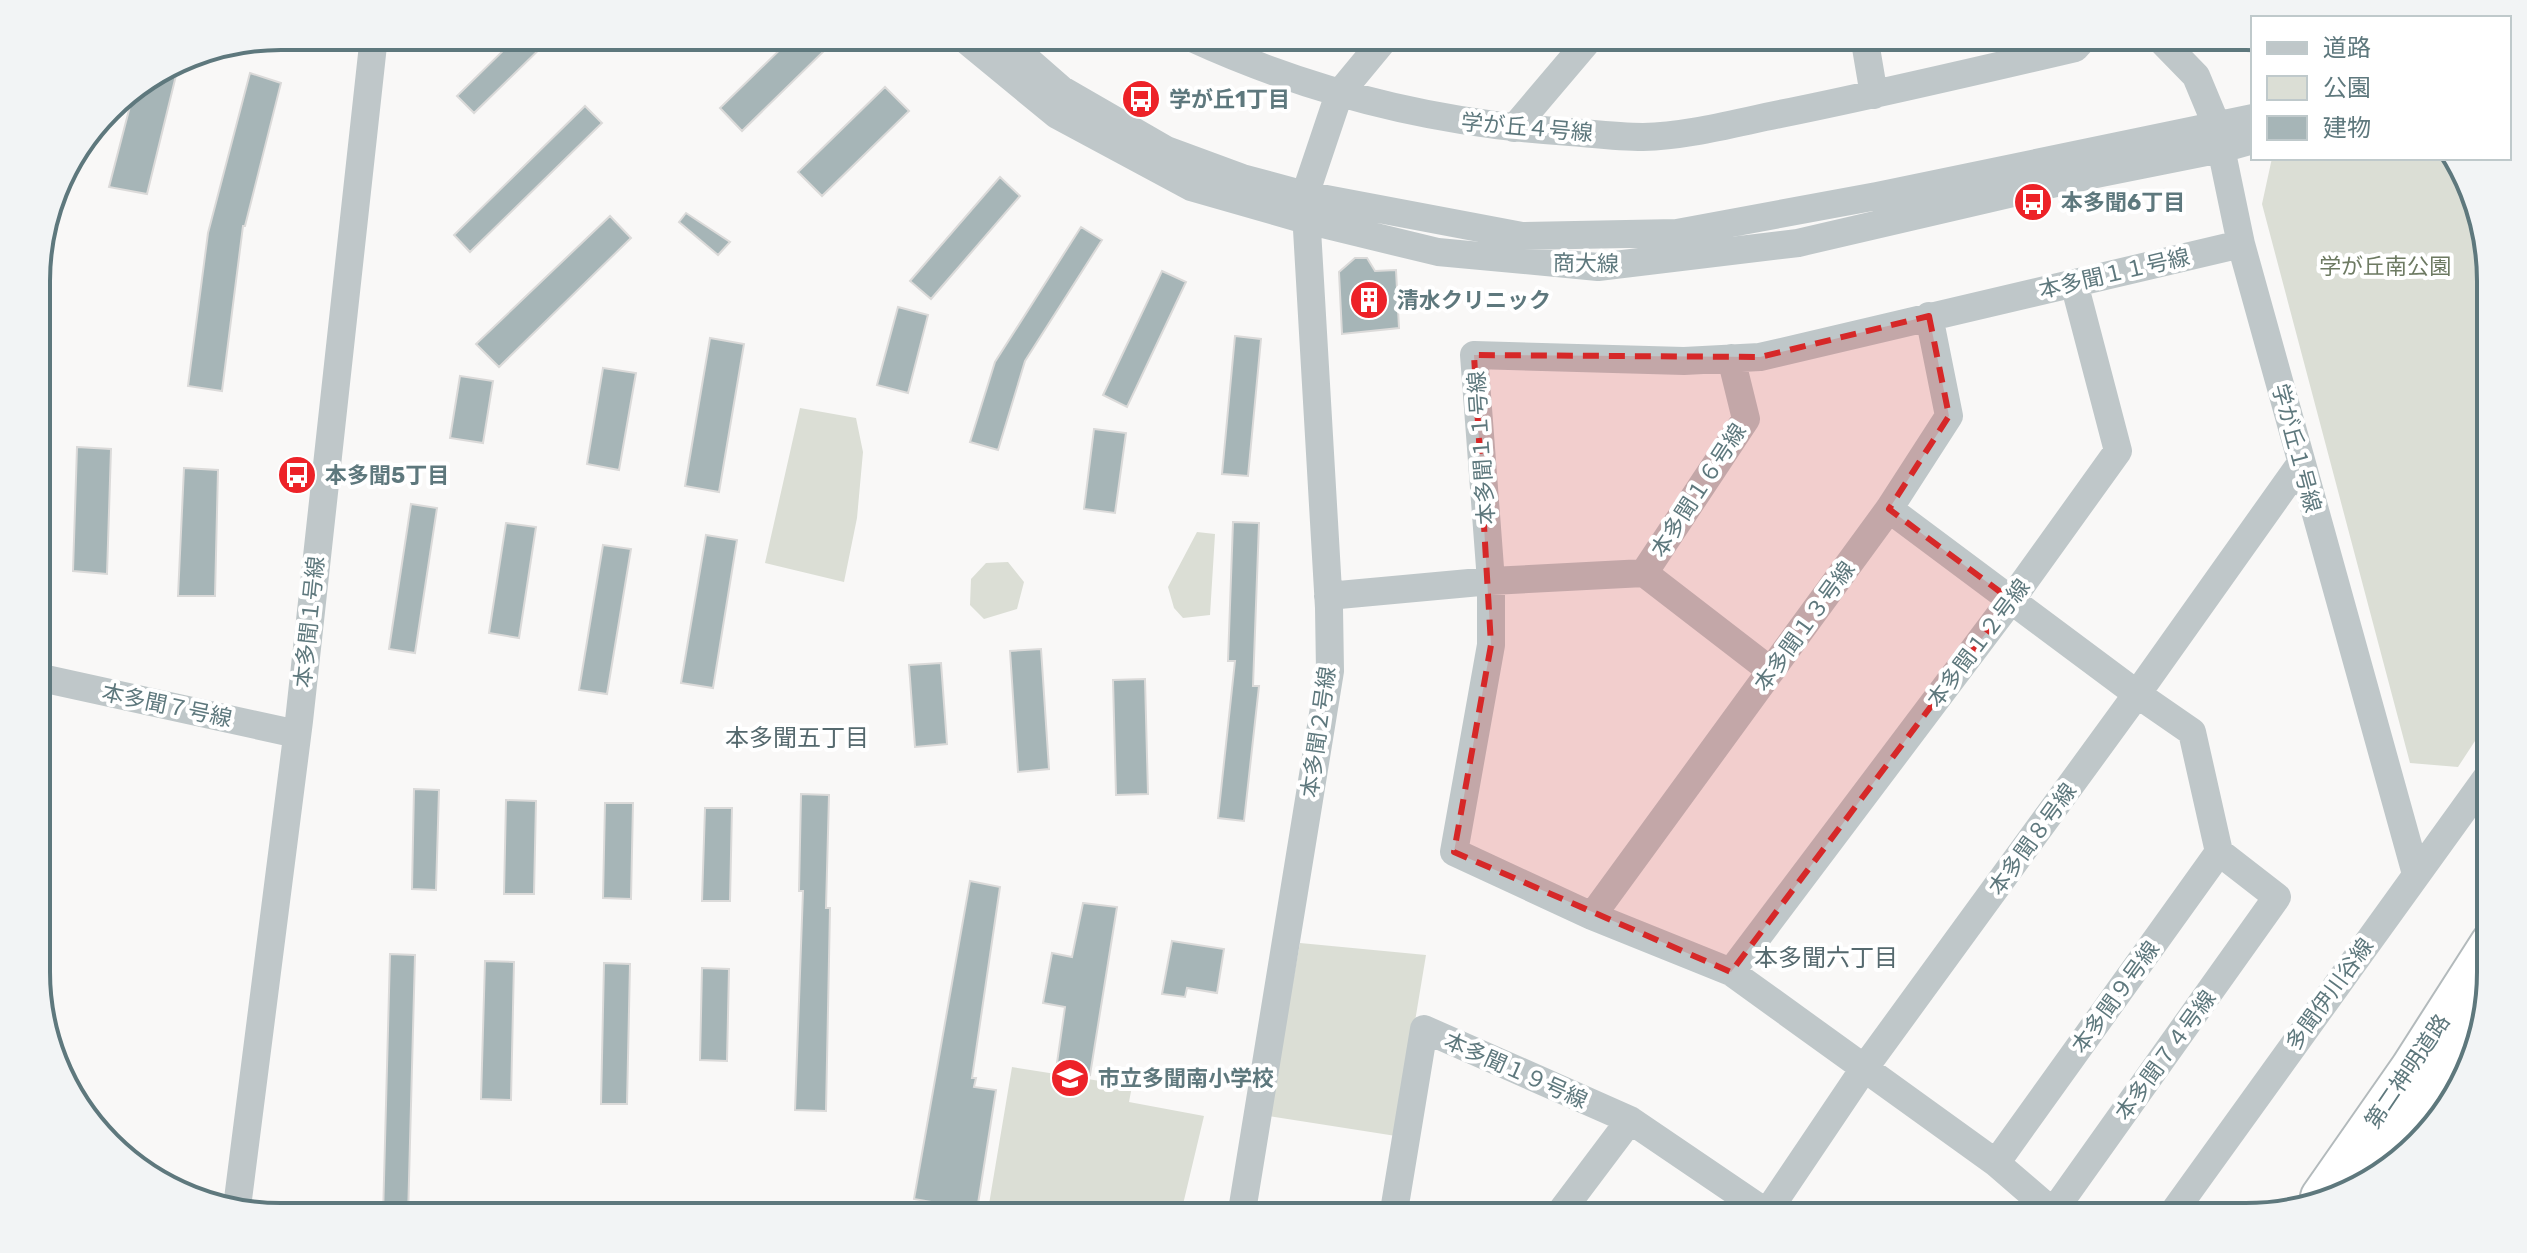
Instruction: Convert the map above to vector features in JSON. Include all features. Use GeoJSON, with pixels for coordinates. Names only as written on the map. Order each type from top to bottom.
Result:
{"type":"FeatureCollection","features":[{"type":"Feature","properties":{"kind":"highway","name":"第二神明道路"},"geometry":{"type":"LineString","coordinates":[[2327,1188],[2411,1068],[2477,965]]}},
{"type":"Feature","properties":{"kind":"highway","name":"第二神明道路"},"geometry":{"type":"LineString","coordinates":[[2394,1149],[2466,1043]]}},
{"type":"Feature","properties":{"kind":"street","name":"本多聞１号線"},"geometry":{"type":"LineString","coordinates":[[238,1198],[297,734],[372,50]]}},
{"type":"Feature","properties":{"kind":"street","name":"商大線"},"geometry":{"type":"LineString","coordinates":[[978,50],[1057,115],[1191,187],[1305,208]]}},
{"type":"Feature","properties":{"kind":"street","name":"商大線"},"geometry":{"type":"LineString","coordinates":[[1016,50],[1062,90],[1166,150],[1242,178],[1305,208],[1438,252],[1598,267],[1798,243],[2086,176],[2218,137],[2251,119]]}},
{"type":"Feature","properties":{"kind":"street","name":"学が丘４号線"},"geometry":{"type":"LineString","coordinates":[[1219,50],[1339,94],[1441,118],[1514,128],[1644,137],[1701,130],[1874,95],[2066,50]]}},
{"type":"Feature","properties":{"kind":"street"},"geometry":{"type":"LineString","coordinates":[[1305,208],[1339,94],[1375,50]]}},
{"type":"Feature","properties":{"kind":"street"},"geometry":{"type":"LineString","coordinates":[[1514,128],[1580,50]]}},
{"type":"Feature","properties":{"kind":"street"},"geometry":{"type":"LineString","coordinates":[[1866,50],[1874,95]]}},
{"type":"Feature","properties":{"kind":"street","name":"学が丘１号線"},"geometry":{"type":"LineString","coordinates":[[2171,50],[2196,76],[2218,137],[2241,244],[2416,874]]}},
{"type":"Feature","properties":{"kind":"street","name":"商大線"},"geometry":{"type":"LineString","coordinates":[[2218,137],[2251,140]]}},
{"type":"Feature","properties":{"kind":"street","name":"本多聞２号線"},"geometry":{"type":"LineString","coordinates":[[1243,1203],[1330,671],[1305,208]]}},
{"type":"Feature","properties":{"kind":"street","name":"本多聞１１号線"},"geometry":{"type":"LineString","coordinates":[[1863,1070],[1731,972],[1592,916],[1454,852],[1491,645],[1491,581],[1474,355],[1684,361],[1760,357],[2241,244]]}},
{"type":"Feature","properties":{"kind":"street","name":"本多聞１２号線"},"geometry":{"type":"LineString","coordinates":[[1731,972],[2011,600],[2118,451],[2074,283]]}},
{"type":"Feature","properties":{"kind":"street","name":"本多聞１３号線"},"geometry":{"type":"LineString","coordinates":[[1592,916],[1889,509],[1949,416],[1929,316]]}},
{"type":"Feature","properties":{"kind":"street","name":"本多聞１６号線"},"geometry":{"type":"LineString","coordinates":[[1644,573],[1746,419],[1731,358]]}},
{"type":"Feature","properties":{"kind":"street","name":"本多聞８号線"},"geometry":{"type":"LineString","coordinates":[[1774,1203],[1863,1070],[2301,463]]}},
{"type":"Feature","properties":{"kind":"street"},"geometry":{"type":"LineString","coordinates":[[1889,509],[2192,732],[2219,852]]}},
{"type":"Feature","properties":{"kind":"street"},"geometry":{"type":"LineString","coordinates":[[1328,596],[1491,581],[1644,573],[1771,671]]}},
{"type":"Feature","properties":{"kind":"street","name":"本多聞７号線"},"geometry":{"type":"LineString","coordinates":[[50,680],[297,734]]}},
{"type":"Feature","properties":{"kind":"street","name":"多聞伊川谷線"},"geometry":{"type":"LineString","coordinates":[[2180,1203],[2477,791]]}},
{"type":"Feature","properties":{"kind":"street","name":"本多聞９号線"},"geometry":{"type":"LineString","coordinates":[[1996,1163],[2219,852]]}},
{"type":"Feature","properties":{"kind":"street","name":"本多聞７４号線"},"geometry":{"type":"LineString","coordinates":[[2059,1203],[2277,897],[2219,852]]}},
{"type":"Feature","properties":{"kind":"street","name":"本多聞１９号線"},"geometry":{"type":"LineString","coordinates":[[1395,1203],[1424,1029],[1630,1120],[1749,1203]]}},
{"type":"Feature","properties":{"kind":"street"},"geometry":{"type":"LineString","coordinates":[[1863,1070],[1996,1163]]}},
{"type":"Feature","properties":{"kind":"street"},"geometry":{"type":"LineString","coordinates":[[1568,1203],[1630,1120]]}},
{"type":"Feature","properties":{"kind":"street","name":"本多聞７４号線"},"geometry":{"type":"LineString","coordinates":[[1996,1163],[2043,1203]]}},
{"type":"Feature","properties":{"kind":"highlighted area"},"geometry":{"type":"Polygon","coordinates":[[[1929,316],[1949,416],[1889,509],[2011,600],[1731,972],[1454,852],[1491,645],[1474,355],[1760,357],[1929,316]]]}},
{"type":"Feature","properties":{"kind":"green space","name":"学が丘南公園"},"geometry":{"type":"Polygon","coordinates":[[[2272,160],[2443,160],[2459,192],[2469,221],[2477,281],[2477,738],[2458,767],[2410,763],[2262,204],[2272,160]]]}},
{"type":"Feature","properties":{"kind":"green space"},"geometry":{"type":"Polygon","coordinates":[[[800,408],[856,418],[863,452],[857,518],[844,582],[765,563],[800,408]]]}},
{"type":"Feature","properties":{"kind":"green space"},"geometry":{"type":"Polygon","coordinates":[[[1197,532],[1215,534],[1210,615],[1183,618],[1174,608],[1168,587],[1197,532]]]}},
{"type":"Feature","properties":{"kind":"green space"},"geometry":{"type":"Polygon","coordinates":[[[1008,562],[1024,582],[1017,609],[984,619],[970,605],[971,579],[986,563],[1008,562]]]}},
{"type":"Feature","properties":{"kind":"green space"},"geometry":{"type":"Polygon","coordinates":[[[1300,943],[1426,955],[1396,1136],[1268,1116],[1300,943]]]}},
{"type":"Feature","properties":{"kind":"green space"},"geometry":{"type":"Polygon","coordinates":[[[1012,1067],[1132,1086],[1129,1102],[1204,1116],[1183,1203],[989,1203],[1012,1067]]]}},
{"type":"Feature","properties":{"kind":"building"},"geometry":{"type":"Polygon","coordinates":[[[504,50],[539,50],[474,113],[457,96],[504,50]]]}},
{"type":"Feature","properties":{"kind":"building"},"geometry":{"type":"Polygon","coordinates":[[[780,50],[825,50],[742,131],[720,108],[780,50]]]}},
{"type":"Feature","properties":{"kind":"building"},"geometry":{"type":"Polygon","coordinates":[[[250,73],[281,83],[243,226],[222,391],[188,386],[208,233],[250,73]]]}},
{"type":"Feature","properties":{"kind":"building"},"geometry":{"type":"Polygon","coordinates":[[[176,76],[147,194],[109,187],[130,107],[152,89],[176,76]]]}},
{"type":"Feature","properties":{"kind":"building"},"geometry":{"type":"Polygon","coordinates":[[[885,87],[909,111],[822,196],[798,172],[885,87]]]}},
{"type":"Feature","properties":{"kind":"building"},"geometry":{"type":"Polygon","coordinates":[[[585,106],[602,123],[470,252],[454,235],[585,106]]]}},
{"type":"Feature","properties":{"kind":"building"},"geometry":{"type":"Polygon","coordinates":[[[1000,177],[1020,196],[931,299],[910,281],[1000,177]]]}},
{"type":"Feature","properties":{"kind":"building"},"geometry":{"type":"Polygon","coordinates":[[[686,213],[730,242],[718,255],[679,222],[686,213]]]}},
{"type":"Feature","properties":{"kind":"building"},"geometry":{"type":"Polygon","coordinates":[[[610,216],[631,238],[499,367],[476,344],[610,216]]]}},
{"type":"Feature","properties":{"kind":"building"},"geometry":{"type":"Polygon","coordinates":[[[1081,227],[1102,240],[1025,361],[998,450],[970,442],[995,362],[1081,227]]]}},
{"type":"Feature","properties":{"kind":"building","name":"清水クリニック"},"geometry":{"type":"Polygon","coordinates":[[[1355,258],[1367,258],[1375,271],[1396,270],[1399,328],[1342,334],[1339,272],[1355,258]]]}},
{"type":"Feature","properties":{"kind":"building"},"geometry":{"type":"Polygon","coordinates":[[[1162,271],[1186,282],[1127,407],[1103,395],[1162,271]]]}},
{"type":"Feature","properties":{"kind":"building"},"geometry":{"type":"Polygon","coordinates":[[[898,307],[928,315],[908,393],[877,385],[898,307]]]}},
{"type":"Feature","properties":{"kind":"building"},"geometry":{"type":"Polygon","coordinates":[[[1235,336],[1261,339],[1248,476],[1222,474],[1235,336]]]}},
{"type":"Feature","properties":{"kind":"building"},"geometry":{"type":"Polygon","coordinates":[[[710,338],[744,344],[719,492],[685,486],[710,338]]]}},
{"type":"Feature","properties":{"kind":"building"},"geometry":{"type":"Polygon","coordinates":[[[603,368],[636,373],[619,470],[587,464],[603,368]]]}},
{"type":"Feature","properties":{"kind":"building"},"geometry":{"type":"Polygon","coordinates":[[[460,376],[493,381],[483,443],[450,438],[460,376]]]}},
{"type":"Feature","properties":{"kind":"building"},"geometry":{"type":"Polygon","coordinates":[[[1094,429],[1126,433],[1115,513],[1084,509],[1094,429]]]}},
{"type":"Feature","properties":{"kind":"building"},"geometry":{"type":"Polygon","coordinates":[[[77,447],[111,449],[107,574],[73,571],[77,447]]]}},
{"type":"Feature","properties":{"kind":"building"},"geometry":{"type":"Polygon","coordinates":[[[184,468],[218,470],[215,596],[178,596],[184,468]]]}},
{"type":"Feature","properties":{"kind":"building"},"geometry":{"type":"Polygon","coordinates":[[[411,504],[437,508],[415,653],[389,649],[411,504]]]}},
{"type":"Feature","properties":{"kind":"building"},"geometry":{"type":"Polygon","coordinates":[[[1233,522],[1259,523],[1253,686],[1259,686],[1244,821],[1218,818],[1235,661],[1228,661],[1233,522]]]}},
{"type":"Feature","properties":{"kind":"building"},"geometry":{"type":"Polygon","coordinates":[[[506,523],[536,527],[519,638],[489,633],[506,523]]]}},
{"type":"Feature","properties":{"kind":"building"},"geometry":{"type":"Polygon","coordinates":[[[706,535],[737,540],[713,688],[681,683],[706,535]]]}},
{"type":"Feature","properties":{"kind":"building"},"geometry":{"type":"Polygon","coordinates":[[[603,545],[631,549],[607,694],[579,690],[603,545]]]}},
{"type":"Feature","properties":{"kind":"building"},"geometry":{"type":"Polygon","coordinates":[[[1041,649],[1049,769],[1018,772],[1010,651],[1041,649]]]}},
{"type":"Feature","properties":{"kind":"building"},"geometry":{"type":"Polygon","coordinates":[[[941,663],[947,744],[915,747],[909,665],[941,663]]]}},
{"type":"Feature","properties":{"kind":"building"},"geometry":{"type":"Polygon","coordinates":[[[1145,679],[1148,794],[1116,795],[1113,680],[1145,679]]]}},
{"type":"Feature","properties":{"kind":"building"},"geometry":{"type":"Polygon","coordinates":[[[414,789],[439,790],[436,890],[412,889],[414,789]]]}},
{"type":"Feature","properties":{"kind":"building"},"geometry":{"type":"Polygon","coordinates":[[[801,794],[829,795],[826,1111],[795,1110],[803,891],[799,891],[801,794]]]}},
{"type":"Feature","properties":{"kind":"building"},"geometry":{"type":"Polygon","coordinates":[[[506,800],[536,801],[534,894],[504,894],[506,800]]]}},
{"type":"Feature","properties":{"kind":"building"},"geometry":{"type":"Polygon","coordinates":[[[605,803],[633,803],[631,899],[603,898],[605,803]]]}},
{"type":"Feature","properties":{"kind":"building"},"geometry":{"type":"Polygon","coordinates":[[[705,808],[732,808],[730,901],[702,901],[705,808]]]}},
{"type":"Feature","properties":{"kind":"building"},"geometry":{"type":"Polygon","coordinates":[[[970,881],[1000,887],[972,1078],[976,1078],[974,1087],[996,1090],[978,1203],[937,1203],[914,1199],[970,881]]]}},
{"type":"Feature","properties":{"kind":"building"},"geometry":{"type":"Polygon","coordinates":[[[1083,903],[1117,907],[1090,1075],[1056,1070],[1065,1007],[1043,1003],[1052,953],[1072,957],[1083,903]]]}},
{"type":"Feature","properties":{"kind":"building"},"geometry":{"type":"Polygon","coordinates":[[[1172,941],[1224,949],[1217,993],[1187,988],[1185,997],[1162,994],[1172,941]]]}},
{"type":"Feature","properties":{"kind":"building"},"geometry":{"type":"Polygon","coordinates":[[[390,954],[415,955],[408,1203],[383,1203],[390,954]]]}},
{"type":"Feature","properties":{"kind":"building"},"geometry":{"type":"Polygon","coordinates":[[[485,961],[514,962],[511,1100],[481,1099],[485,961]]]}},
{"type":"Feature","properties":{"kind":"building"},"geometry":{"type":"Polygon","coordinates":[[[604,963],[630,964],[627,1104],[601,1104],[604,963]]]}},
{"type":"Feature","properties":{"kind":"building"},"geometry":{"type":"Polygon","coordinates":[[[702,968],[729,969],[727,1061],[700,1060],[702,968]]]}},
{"type":"Feature","properties":{"kind":"place","name":"学が丘1丁目"},"geometry":{"type":"Point","coordinates":[1141,99]}},
{"type":"Feature","properties":{"kind":"place","name":"本多聞6丁目"},"geometry":{"type":"Point","coordinates":[2033,202]}},
{"type":"Feature","properties":{"kind":"place","name":"清水クリニック"},"geometry":{"type":"Point","coordinates":[1369,300]}},
{"type":"Feature","properties":{"kind":"place","name":"本多聞5丁目"},"geometry":{"type":"Point","coordinates":[297,475]}},
{"type":"Feature","properties":{"kind":"place","name":"市立多聞南小学校"},"geometry":{"type":"Point","coordinates":[1070,1078]}},
{"type":"Feature","properties":{"kind":"district","name":"本多聞五丁目"},"geometry":{"type":"Point","coordinates":[797,738]}},
{"type":"Feature","properties":{"kind":"district","name":"本多聞六丁目"},"geometry":{"type":"Point","coordinates":[1826,958]}}]}
